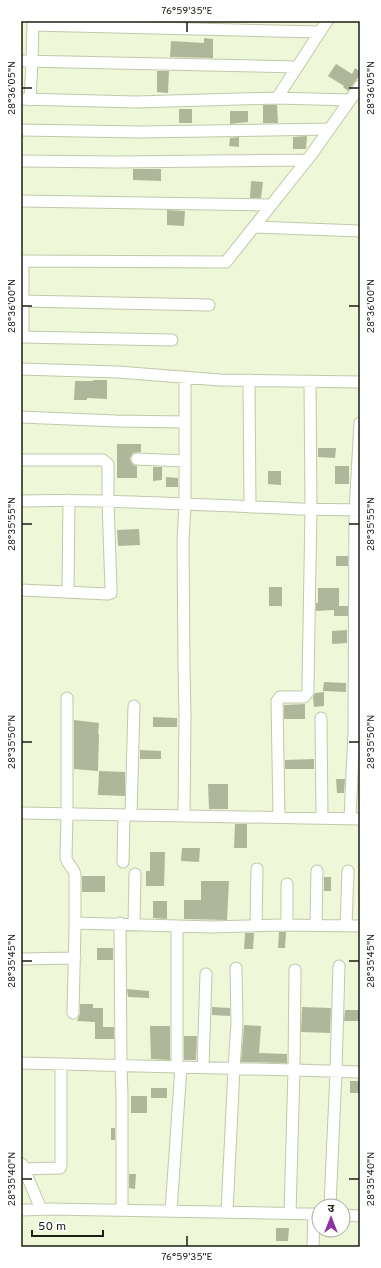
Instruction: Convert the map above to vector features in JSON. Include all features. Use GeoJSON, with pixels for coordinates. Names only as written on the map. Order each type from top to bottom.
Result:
{"type":"FeatureCollection","features":[{"type":"Feature","properties":{"kind":"street"},"geometry":{"type":"LineString","coordinates":[[277,98],[327,21]]}},
{"type":"Feature","properties":{"kind":"street"},"geometry":{"type":"LineString","coordinates":[[320,32],[33,23],[32,61],[26,100],[136,102],[277,98],[350,100]]}},
{"type":"Feature","properties":{"kind":"street"},"geometry":{"type":"LineString","coordinates":[[21,61],[297,67]]}},
{"type":"Feature","properties":{"kind":"street"},"geometry":{"type":"LineString","coordinates":[[172,340],[22,337],[22,261],[226,262],[230,259],[306,160],[360,86]]}},
{"type":"Feature","properties":{"kind":"street"},"geometry":{"type":"LineString","coordinates":[[21,130],[140,132],[329,129]]}},
{"type":"Feature","properties":{"kind":"street"},"geometry":{"type":"LineString","coordinates":[[21,161],[118,162],[306,160]]}},
{"type":"Feature","properties":{"kind":"street"},"geometry":{"type":"LineString","coordinates":[[21,201],[271,205]]}},
{"type":"Feature","properties":{"kind":"street"},"geometry":{"type":"LineString","coordinates":[[254,227],[360,231]]}},
{"type":"Feature","properties":{"kind":"street"},"geometry":{"type":"LineString","coordinates":[[23,301],[209,305]]}},
{"type":"Feature","properties":{"kind":"street"},"geometry":{"type":"LineString","coordinates":[[21,369],[118,372],[220,380],[360,382]]}},
{"type":"Feature","properties":{"kind":"street"},"geometry":{"type":"LineString","coordinates":[[184,816],[186,716],[183,540],[185,504],[185,377]]}},
{"type":"Feature","properties":{"kind":"street"},"geometry":{"type":"LineString","coordinates":[[249,380],[250,507]]}},
{"type":"Feature","properties":{"kind":"street"},"geometry":{"type":"LineString","coordinates":[[279,817],[277,701],[280,697],[304,697],[306,695],[308,685],[311,509],[310,382]]}},
{"type":"Feature","properties":{"kind":"street"},"geometry":{"type":"LineString","coordinates":[[21,417],[186,422]]}},
{"type":"Feature","properties":{"kind":"street"},"geometry":{"type":"LineString","coordinates":[[21,813],[355,818],[354,732],[357,510],[360,422]]}},
{"type":"Feature","properties":{"kind":"street"},"geometry":{"type":"LineString","coordinates":[[137,459],[185,461]]}},
{"type":"Feature","properties":{"kind":"street"},"geometry":{"type":"LineString","coordinates":[[21,460],[103,460],[108,464],[111,593],[21,590]]}},
{"type":"Feature","properties":{"kind":"street"},"geometry":{"type":"LineString","coordinates":[[68,592],[69,500]]}},
{"type":"Feature","properties":{"kind":"street"},"geometry":{"type":"LineString","coordinates":[[21,501],[108,501],[357,510]]}},
{"type":"Feature","properties":{"kind":"street"},"geometry":{"type":"LineString","coordinates":[[67,698],[66,858],[68,863],[74,869],[75,875],[75,958],[73,1012]]}},
{"type":"Feature","properties":{"kind":"street"},"geometry":{"type":"LineString","coordinates":[[123,862],[128,815],[134,706]]}},
{"type":"Feature","properties":{"kind":"street"},"geometry":{"type":"LineString","coordinates":[[321,718],[322,818]]}},
{"type":"Feature","properties":{"kind":"street"},"geometry":{"type":"LineString","coordinates":[[256,925],[257,869]]}},
{"type":"Feature","properties":{"kind":"street"},"geometry":{"type":"LineString","coordinates":[[316,925],[317,871]]}},
{"type":"Feature","properties":{"kind":"street"},"geometry":{"type":"LineString","coordinates":[[346,926],[348,871]]}},
{"type":"Feature","properties":{"kind":"street"},"geometry":{"type":"LineString","coordinates":[[134,924],[135,874]]}},
{"type":"Feature","properties":{"kind":"street"},"geometry":{"type":"LineString","coordinates":[[287,925],[288,884]]}},
{"type":"Feature","properties":{"kind":"street"},"geometry":{"type":"LineString","coordinates":[[75,923],[120,923],[177,926],[360,926]]}},
{"type":"Feature","properties":{"kind":"street"},"geometry":{"type":"LineString","coordinates":[[120,923],[122,1210]]}},
{"type":"Feature","properties":{"kind":"street"},"geometry":{"type":"LineString","coordinates":[[171,1211],[179,1067],[177,926]]}},
{"type":"Feature","properties":{"kind":"street"},"geometry":{"type":"LineString","coordinates":[[21,959],[75,958]]}},
{"type":"Feature","properties":{"kind":"street"},"geometry":{"type":"LineString","coordinates":[[330,1198],[339,966]]}},
{"type":"Feature","properties":{"kind":"street"},"geometry":{"type":"LineString","coordinates":[[227,1212],[237,1022],[236,968]]}},
{"type":"Feature","properties":{"kind":"street"},"geometry":{"type":"LineString","coordinates":[[290,1213],[295,970]]}},
{"type":"Feature","properties":{"kind":"street"},"geometry":{"type":"LineString","coordinates":[[204,1068],[206,974]]}},
{"type":"Feature","properties":{"kind":"street"},"geometry":{"type":"LineString","coordinates":[[21,1063],[360,1072]]}},
{"type":"Feature","properties":{"kind":"street"},"geometry":{"type":"LineString","coordinates":[[41,1209],[22,1166],[60,1168],[61,1166],[61,1064]]}},
{"type":"Feature","properties":{"kind":"street"},"geometry":{"type":"LineString","coordinates":[[21,1210],[122,1210],[311,1214]]}},
{"type":"Feature","properties":{"kind":"building"},"geometry":{"type":"Polygon","coordinates":[[[204,38],[213,39],[213,58],[170,57],[171,41],[204,43],[204,38]]]}},
{"type":"Feature","properties":{"kind":"building"},"geometry":{"type":"Polygon","coordinates":[[[336,64],[352,74],[355,68],[360,72],[360,75],[348,91],[343,87],[344,86],[328,76],[336,64]]]}},
{"type":"Feature","properties":{"kind":"building"},"geometry":{"type":"Polygon","coordinates":[[[157,71],[169,71],[168,93],[157,92],[157,71]]]}},
{"type":"Feature","properties":{"kind":"building"},"geometry":{"type":"Polygon","coordinates":[[[263,105],[277,105],[278,123],[263,123],[263,105]]]}},
{"type":"Feature","properties":{"kind":"building"},"geometry":{"type":"Polygon","coordinates":[[[179,109],[192,109],[192,123],[179,123],[179,109]]]}},
{"type":"Feature","properties":{"kind":"building"},"geometry":{"type":"Polygon","coordinates":[[[230,111],[248,111],[248,122],[230,124],[230,111]]]}},
{"type":"Feature","properties":{"kind":"building"},"geometry":{"type":"Polygon","coordinates":[[[307,136],[306,149],[293,149],[293,137],[307,136]]]}},
{"type":"Feature","properties":{"kind":"building"},"geometry":{"type":"Polygon","coordinates":[[[239,137],[239,147],[229,146],[230,138],[239,137]]]}},
{"type":"Feature","properties":{"kind":"building"},"geometry":{"type":"Polygon","coordinates":[[[133,169],[161,169],[161,181],[133,180],[133,169]]]}},
{"type":"Feature","properties":{"kind":"building"},"geometry":{"type":"Polygon","coordinates":[[[251,181],[263,182],[261,198],[250,198],[251,181]]]}},
{"type":"Feature","properties":{"kind":"building"},"geometry":{"type":"Polygon","coordinates":[[[167,210],[185,211],[184,226],[167,225],[167,210]]]}},
{"type":"Feature","properties":{"kind":"building"},"geometry":{"type":"Polygon","coordinates":[[[107,380],[107,399],[87,398],[87,400],[74,400],[75,381],[107,380]]]}},
{"type":"Feature","properties":{"kind":"building"},"geometry":{"type":"Polygon","coordinates":[[[117,444],[141,444],[141,452],[133,453],[130,458],[133,465],[137,466],[137,478],[117,478],[117,444]]]}},
{"type":"Feature","properties":{"kind":"building"},"geometry":{"type":"Polygon","coordinates":[[[318,448],[336,448],[335,458],[318,457],[318,448]]]}},
{"type":"Feature","properties":{"kind":"building"},"geometry":{"type":"Polygon","coordinates":[[[335,466],[349,466],[349,484],[335,484],[335,466]]]}},
{"type":"Feature","properties":{"kind":"building"},"geometry":{"type":"Polygon","coordinates":[[[153,467],[162,467],[162,480],[153,481],[153,467]]]}},
{"type":"Feature","properties":{"kind":"building"},"geometry":{"type":"Polygon","coordinates":[[[268,471],[281,471],[281,485],[268,484],[268,471]]]}},
{"type":"Feature","properties":{"kind":"building"},"geometry":{"type":"Polygon","coordinates":[[[166,477],[178,478],[178,487],[166,487],[166,477]]]}},
{"type":"Feature","properties":{"kind":"building"},"geometry":{"type":"Polygon","coordinates":[[[139,529],[140,545],[118,546],[117,530],[139,529]]]}},
{"type":"Feature","properties":{"kind":"building"},"geometry":{"type":"Polygon","coordinates":[[[336,556],[348,556],[348,566],[336,566],[336,556]]]}},
{"type":"Feature","properties":{"kind":"building"},"geometry":{"type":"Polygon","coordinates":[[[269,587],[282,587],[282,606],[269,606],[269,587]]]}},
{"type":"Feature","properties":{"kind":"building"},"geometry":{"type":"Polygon","coordinates":[[[318,588],[339,588],[339,606],[348,606],[348,616],[334,616],[334,610],[316,611],[316,603],[318,603],[318,588]]]}},
{"type":"Feature","properties":{"kind":"building"},"geometry":{"type":"Polygon","coordinates":[[[347,630],[347,643],[332,644],[332,631],[347,630]]]}},
{"type":"Feature","properties":{"kind":"building"},"geometry":{"type":"Polygon","coordinates":[[[324,682],[346,683],[346,692],[323,691],[324,682]]]}},
{"type":"Feature","properties":{"kind":"building"},"geometry":{"type":"Polygon","coordinates":[[[324,692],[324,706],[314,707],[313,697],[315,693],[324,692]]]}},
{"type":"Feature","properties":{"kind":"building"},"geometry":{"type":"Polygon","coordinates":[[[305,704],[305,719],[284,719],[284,705],[305,704]]]}},
{"type":"Feature","properties":{"kind":"building"},"geometry":{"type":"Polygon","coordinates":[[[153,717],[177,718],[177,727],[153,727],[153,717]]]}},
{"type":"Feature","properties":{"kind":"building"},"geometry":{"type":"Polygon","coordinates":[[[74,720],[99,723],[98,771],[74,769],[74,720]]]}},
{"type":"Feature","properties":{"kind":"building"},"geometry":{"type":"Polygon","coordinates":[[[140,750],[161,751],[161,759],[140,759],[140,750]]]}},
{"type":"Feature","properties":{"kind":"building"},"geometry":{"type":"Polygon","coordinates":[[[314,759],[314,769],[285,769],[285,760],[314,759]]]}},
{"type":"Feature","properties":{"kind":"building"},"geometry":{"type":"Polygon","coordinates":[[[99,771],[125,772],[125,796],[98,795],[99,771]]]}},
{"type":"Feature","properties":{"kind":"building"},"geometry":{"type":"Polygon","coordinates":[[[336,779],[345,779],[344,793],[337,793],[336,779]]]}},
{"type":"Feature","properties":{"kind":"building"},"geometry":{"type":"Polygon","coordinates":[[[208,784],[228,784],[228,809],[209,809],[208,784]]]}},
{"type":"Feature","properties":{"kind":"building"},"geometry":{"type":"Polygon","coordinates":[[[235,824],[247,824],[247,848],[234,848],[235,824]]]}},
{"type":"Feature","properties":{"kind":"building"},"geometry":{"type":"Polygon","coordinates":[[[182,848],[200,848],[199,862],[181,861],[182,848]]]}},
{"type":"Feature","properties":{"kind":"building"},"geometry":{"type":"Polygon","coordinates":[[[150,852],[165,852],[164,886],[146,886],[146,871],[150,871],[150,852]]]}},
{"type":"Feature","properties":{"kind":"building"},"geometry":{"type":"Polygon","coordinates":[[[82,876],[105,876],[105,892],[82,892],[82,876]]]}},
{"type":"Feature","properties":{"kind":"building"},"geometry":{"type":"Polygon","coordinates":[[[324,877],[331,877],[331,891],[324,891],[324,877]]]}},
{"type":"Feature","properties":{"kind":"building"},"geometry":{"type":"Polygon","coordinates":[[[201,881],[229,881],[227,920],[184,919],[184,900],[201,900],[201,881]]]}},
{"type":"Feature","properties":{"kind":"building"},"geometry":{"type":"Polygon","coordinates":[[[153,901],[167,901],[167,919],[153,918],[153,901]]]}},
{"type":"Feature","properties":{"kind":"building"},"geometry":{"type":"Polygon","coordinates":[[[279,932],[286,932],[285,948],[278,948],[279,932]]]}},
{"type":"Feature","properties":{"kind":"building"},"geometry":{"type":"Polygon","coordinates":[[[245,933],[254,933],[253,949],[244,949],[245,933]]]}},
{"type":"Feature","properties":{"kind":"building"},"geometry":{"type":"Polygon","coordinates":[[[97,948],[113,948],[113,960],[97,960],[97,948]]]}},
{"type":"Feature","properties":{"kind":"building"},"geometry":{"type":"Polygon","coordinates":[[[127,989],[149,991],[149,998],[128,997],[127,989]]]}},
{"type":"Feature","properties":{"kind":"building"},"geometry":{"type":"Polygon","coordinates":[[[80,1004],[93,1004],[93,1008],[103,1008],[103,1027],[114,1027],[114,1039],[95,1039],[95,1022],[77,1021],[80,1014],[80,1004]]]}},
{"type":"Feature","properties":{"kind":"building"},"geometry":{"type":"Polygon","coordinates":[[[212,1007],[230,1008],[230,1016],[212,1015],[212,1007]]]}},
{"type":"Feature","properties":{"kind":"building"},"geometry":{"type":"Polygon","coordinates":[[[302,1007],[331,1008],[330,1033],[301,1032],[302,1007]]]}},
{"type":"Feature","properties":{"kind":"building"},"geometry":{"type":"Polygon","coordinates":[[[345,1010],[360,1010],[360,1021],[344,1021],[345,1010]]]}},
{"type":"Feature","properties":{"kind":"building"},"geometry":{"type":"Polygon","coordinates":[[[244,1025],[261,1026],[259,1053],[287,1054],[287,1063],[241,1062],[244,1025]]]}},
{"type":"Feature","properties":{"kind":"building"},"geometry":{"type":"Polygon","coordinates":[[[150,1026],[170,1026],[170,1060],[151,1059],[150,1026]]]}},
{"type":"Feature","properties":{"kind":"building"},"geometry":{"type":"Polygon","coordinates":[[[184,1036],[197,1036],[196,1060],[184,1060],[184,1036]]]}},
{"type":"Feature","properties":{"kind":"building"},"geometry":{"type":"Polygon","coordinates":[[[350,1081],[360,1081],[360,1093],[350,1093],[350,1081]]]}},
{"type":"Feature","properties":{"kind":"building"},"geometry":{"type":"Polygon","coordinates":[[[151,1088],[167,1088],[167,1098],[151,1098],[151,1088]]]}},
{"type":"Feature","properties":{"kind":"building"},"geometry":{"type":"Polygon","coordinates":[[[131,1096],[147,1096],[147,1113],[131,1113],[131,1096]]]}},
{"type":"Feature","properties":{"kind":"building"},"geometry":{"type":"Polygon","coordinates":[[[111,1128],[115,1128],[115,1140],[111,1140],[111,1128]]]}},
{"type":"Feature","properties":{"kind":"building"},"geometry":{"type":"Polygon","coordinates":[[[129,1174],[136,1174],[135,1189],[129,1188],[129,1174]]]}},
{"type":"Feature","properties":{"kind":"building"},"geometry":{"type":"Polygon","coordinates":[[[276,1228],[289,1228],[288,1241],[276,1241],[276,1228]]]}}]}
